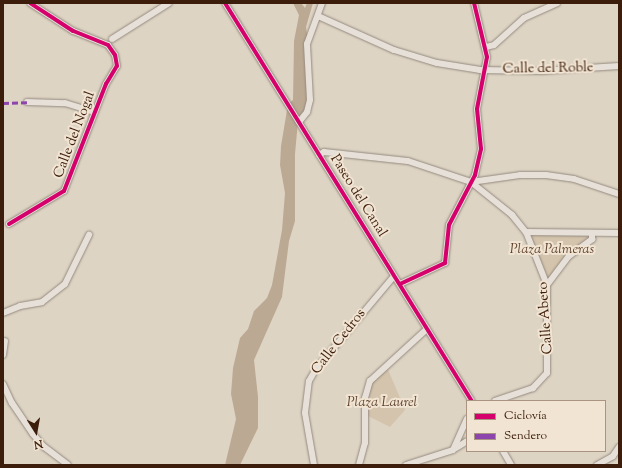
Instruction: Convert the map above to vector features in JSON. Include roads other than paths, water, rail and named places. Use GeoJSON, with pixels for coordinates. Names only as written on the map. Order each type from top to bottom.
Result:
{"type":"FeatureCollection","features":[{"type":"Feature","properties":{"kind":"street","name":"Calle del Nogal"},"geometry":{"type":"LineString","coordinates":[[9,224],[64,190],[106,84],[117,66],[112,49],[104,42],[73,31],[30,3]]}},
{"type":"Feature","properties":{"kind":"street"},"geometry":{"type":"LineString","coordinates":[[112,39],[169,3]]}},
{"type":"Feature","properties":{"kind":"street","name":"Paseo del Canal"},"geometry":{"type":"LineString","coordinates":[[225,3],[471,400]]}},
{"type":"Feature","properties":{"kind":"street"},"geometry":{"type":"LineString","coordinates":[[299,122],[307,112],[310,100],[307,49],[322,3]]}},
{"type":"Feature","properties":{"kind":"street"},"geometry":{"type":"LineString","coordinates":[[400,284],[445,263],[449,225],[472,182],[481,149],[477,109],[485,70],[486,47],[474,3]]}},
{"type":"Feature","properties":{"kind":"street"},"geometry":{"type":"LineString","coordinates":[[486,47],[494,45],[524,18],[557,3]]}},
{"type":"Feature","properties":{"kind":"street","name":"Calle del Roble"},"geometry":{"type":"LineString","coordinates":[[318,16],[414,56],[485,70],[541,71],[619,66]]}},
{"type":"Feature","properties":{"kind":"street"},"geometry":{"type":"LineString","coordinates":[[27,102],[65,103],[95,112]]}},
{"type":"Feature","properties":{"kind":"street"},"geometry":{"type":"LineString","coordinates":[[319,155],[324,152],[408,161],[472,182],[520,175],[546,175],[574,179],[619,194]]}},
{"type":"Feature","properties":{"kind":"street","name":"Calle Abeto"},"geometry":{"type":"LineString","coordinates":[[472,182],[512,215],[526,232],[547,285],[547,373],[533,388],[498,400]]}},
{"type":"Feature","properties":{"kind":"street"},"geometry":{"type":"LineString","coordinates":[[526,232],[619,233]]}},
{"type":"Feature","properties":{"kind":"street"},"geometry":{"type":"LineString","coordinates":[[547,285],[569,256],[592,239],[592,233]]}},
{"type":"Feature","properties":{"kind":"street"},"geometry":{"type":"LineString","coordinates":[[3,314],[20,306],[42,302],[65,284],[89,235]]}},
{"type":"Feature","properties":{"kind":"street","name":"Calle Cedros"},"geometry":{"type":"LineString","coordinates":[[314,465],[305,413],[310,381],[316,369],[394,276]]}},
{"type":"Feature","properties":{"kind":"street"},"geometry":{"type":"LineString","coordinates":[[359,465],[364,443],[365,398],[370,381],[427,329]]}},
{"type":"Feature","properties":{"kind":"street"},"geometry":{"type":"LineString","coordinates":[[3,355],[5,341]]}},
{"type":"Feature","properties":{"kind":"street"},"geometry":{"type":"LineString","coordinates":[[3,384],[9,398],[43,446],[68,465]]}},
{"type":"Feature","properties":{"kind":"street"},"geometry":{"type":"LineString","coordinates":[[452,450],[466,421]]}},
{"type":"Feature","properties":{"kind":"street"},"geometry":{"type":"LineString","coordinates":[[406,465],[452,450],[466,442]]}},
{"type":"Feature","properties":{"kind":"street"},"geometry":{"type":"LineString","coordinates":[[597,465],[612,456],[619,447]]}},
{"type":"Feature","properties":{"kind":"street"},"geometry":{"type":"LineString","coordinates":[[504,452],[511,465]]}},
{"type":"Feature","properties":{"kind":"park label","name":"Plaza Palmeras"},"geometry":{"type":"Point","coordinates":[552,250]}},
{"type":"Feature","properties":{"kind":"park label","name":"Plaza Laurel"},"geometry":{"type":"Point","coordinates":[382,403]}}]}
